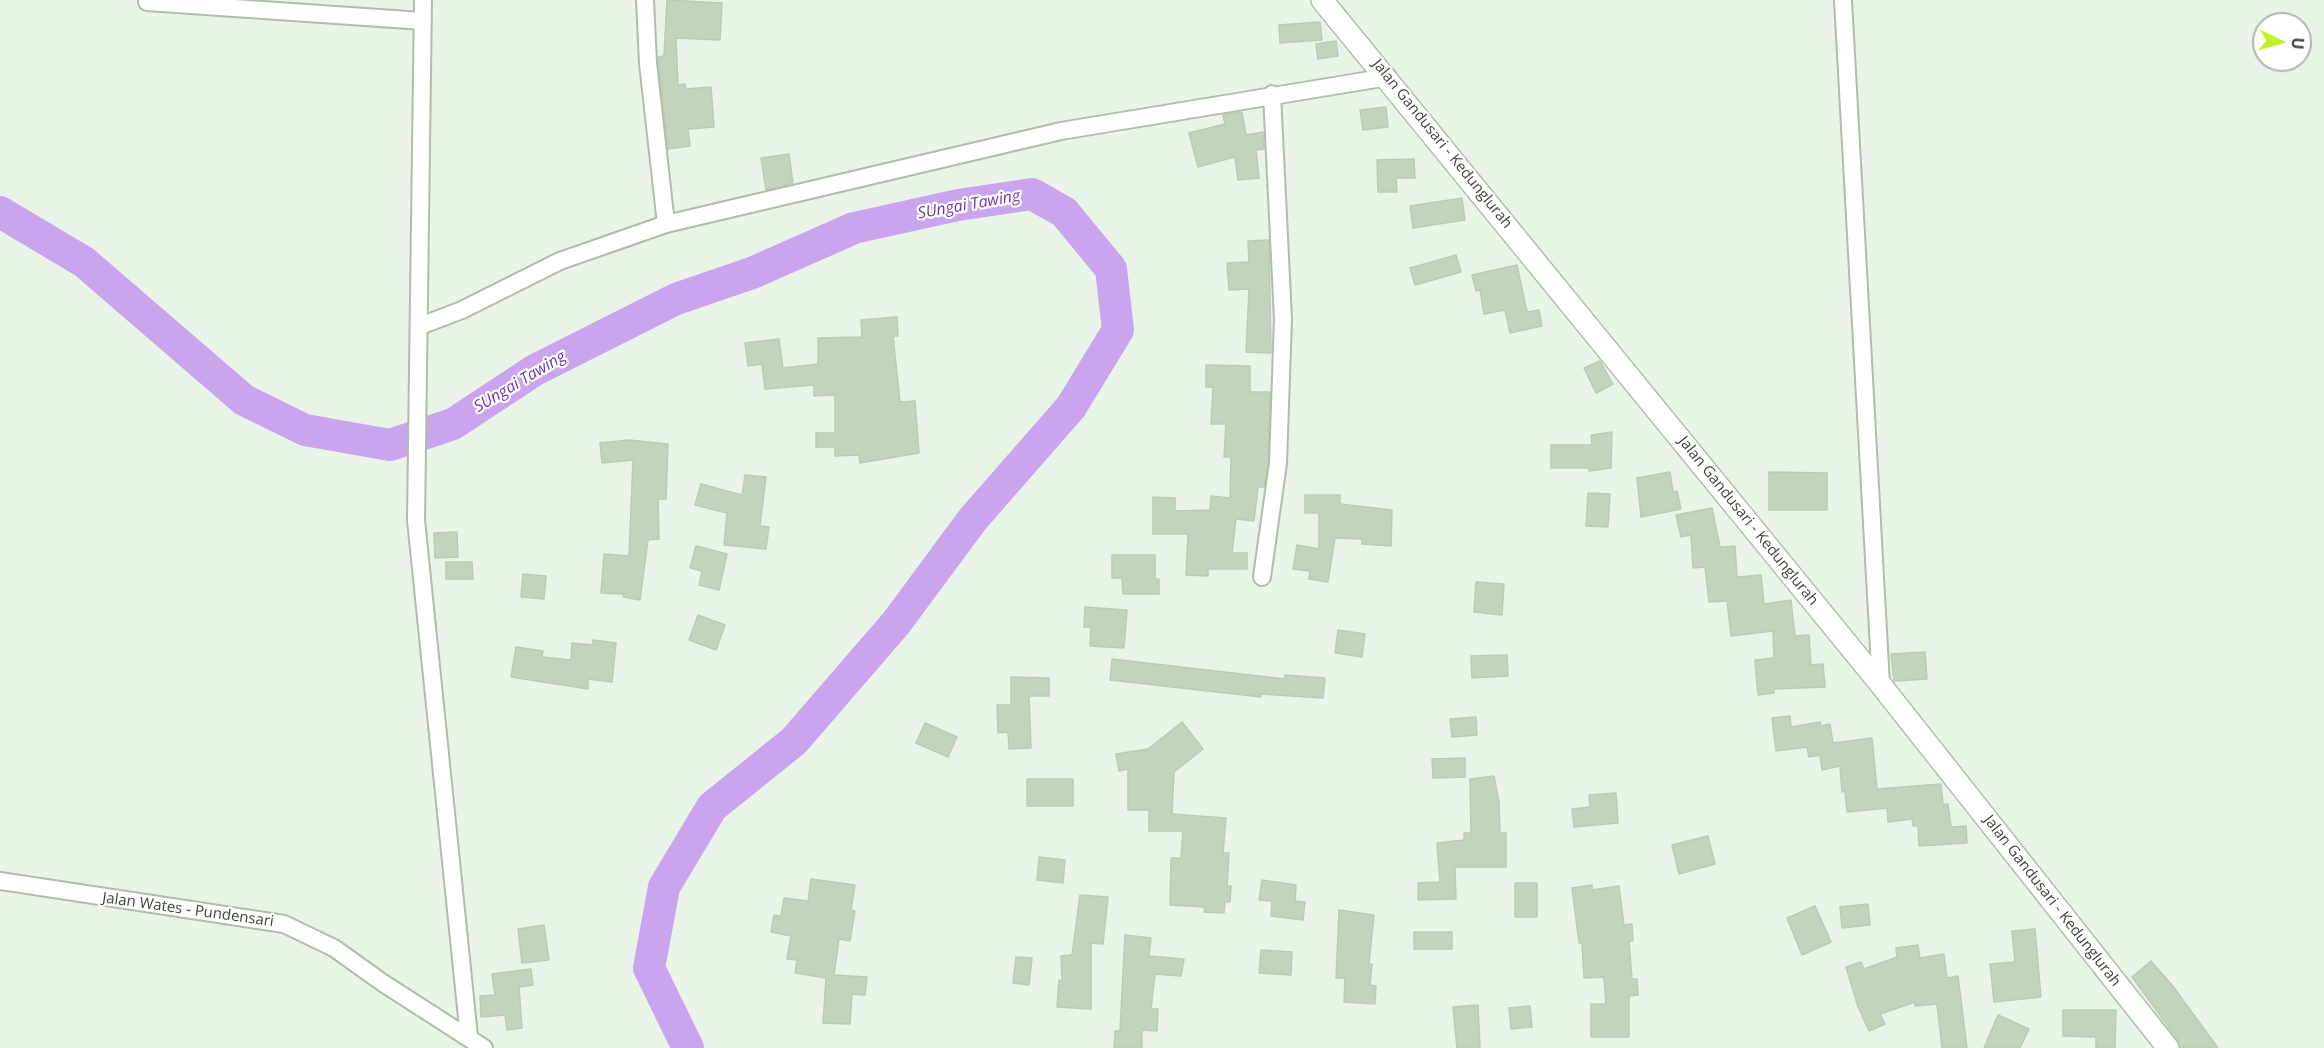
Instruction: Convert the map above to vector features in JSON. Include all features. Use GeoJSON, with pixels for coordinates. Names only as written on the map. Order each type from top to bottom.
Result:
{"type":"FeatureCollection","features":[{"type":"Feature","properties":{"kind":"street"},"geometry":{"type":"LineString","coordinates":[[423,0],[416,520],[469,1037]]}},
{"type":"Feature","properties":{"kind":"street"},"geometry":{"type":"LineString","coordinates":[[645,0],[648,63],[666,224]]}},
{"type":"Feature","properties":{"kind":"street","name":"Jalan Gandusari - Kedunglurah"},"geometry":{"type":"LineString","coordinates":[[1322,0],[1388,77],[1881,685],[2168,1048]]}},
{"type":"Feature","properties":{"kind":"street"},"geometry":{"type":"LineString","coordinates":[[1843,0],[1881,685]]}},
{"type":"Feature","properties":{"kind":"street"},"geometry":{"type":"LineString","coordinates":[[147,2],[423,21]]}},
{"type":"Feature","properties":{"kind":"street"},"geometry":{"type":"LineString","coordinates":[[420,326],[462,310],[560,261],[666,224],[1061,131],[1272,94],[1388,77]]}},
{"type":"Feature","properties":{"kind":"street"},"geometry":{"type":"LineString","coordinates":[[1262,577],[1278,464],[1283,319],[1272,94]]}},
{"type":"Feature","properties":{"kind":"street","name":"Jalan Wates - Pundensari"},"geometry":{"type":"LineString","coordinates":[[0,881],[284,924],[334,948],[383,983],[484,1048]]}},
{"type":"Feature","properties":{"kind":"building"},"geometry":{"type":"Polygon","coordinates":[[[667,0],[722,3],[720,40],[676,38],[678,85],[685,84],[686,89],[711,87],[714,127],[688,129],[690,146],[668,149],[658,57],[664,56],[667,0]]]}},
{"type":"Feature","properties":{"kind":"building"},"geometry":{"type":"Polygon","coordinates":[[[1320,22],[1322,40],[1280,43],[1279,25],[1320,22]]]}},
{"type":"Feature","properties":{"kind":"building"},"geometry":{"type":"Polygon","coordinates":[[[1336,41],[1338,56],[1318,59],[1316,44],[1336,41]]]}},
{"type":"Feature","properties":{"kind":"building"},"geometry":{"type":"Polygon","coordinates":[[[1386,107],[1388,127],[1363,130],[1360,110],[1386,107]]]}},
{"type":"Feature","properties":{"kind":"building"},"geometry":{"type":"Polygon","coordinates":[[[1242,112],[1246,135],[1263,132],[1264,149],[1256,150],[1259,178],[1238,180],[1235,157],[1198,167],[1189,133],[1225,124],[1223,115],[1242,112]]]}},
{"type":"Feature","properties":{"kind":"building"},"geometry":{"type":"Polygon","coordinates":[[[789,154],[793,183],[766,190],[761,158],[789,154]]]}},
{"type":"Feature","properties":{"kind":"building"},"geometry":{"type":"Polygon","coordinates":[[[1414,159],[1415,178],[1396,178],[1397,192],[1378,192],[1377,160],[1414,159]]]}},
{"type":"Feature","properties":{"kind":"building"},"geometry":{"type":"Polygon","coordinates":[[[1462,198],[1465,220],[1413,228],[1410,206],[1462,198]]]}},
{"type":"Feature","properties":{"kind":"building"},"geometry":{"type":"Polygon","coordinates":[[[1269,240],[1271,353],[1246,352],[1249,289],[1229,290],[1227,263],[1249,262],[1248,241],[1269,240]]]}},
{"type":"Feature","properties":{"kind":"building"},"geometry":{"type":"Polygon","coordinates":[[[1456,255],[1461,272],[1415,285],[1410,268],[1456,255]]]}},
{"type":"Feature","properties":{"kind":"building"},"geometry":{"type":"Polygon","coordinates":[[[1517,265],[1527,312],[1539,310],[1542,326],[1510,333],[1505,310],[1484,314],[1480,290],[1476,291],[1472,275],[1517,265]]]}},
{"type":"Feature","properties":{"kind":"building"},"geometry":{"type":"Polygon","coordinates":[[[897,317],[898,336],[893,336],[900,402],[915,401],[919,453],[860,463],[859,455],[835,456],[835,447],[816,447],[816,433],[835,433],[835,395],[814,396],[814,385],[765,389],[762,364],[748,366],[745,343],[779,339],[783,368],[818,364],[818,338],[862,337],[861,320],[897,317]]]}},
{"type":"Feature","properties":{"kind":"building"},"geometry":{"type":"Polygon","coordinates":[[[1600,361],[1613,384],[1596,393],[1584,368],[1600,361]]]}},
{"type":"Feature","properties":{"kind":"building"},"geometry":{"type":"Polygon","coordinates":[[[1206,365],[1250,366],[1250,392],[1270,392],[1268,462],[1264,487],[1258,487],[1254,521],[1236,519],[1232,553],[1247,553],[1247,569],[1208,569],[1208,576],[1186,575],[1188,534],[1153,534],[1153,497],[1175,498],[1175,511],[1210,510],[1211,496],[1230,498],[1231,457],[1224,457],[1226,424],[1211,424],[1213,387],[1206,387],[1206,365]]]}},
{"type":"Feature","properties":{"kind":"building"},"geometry":{"type":"Polygon","coordinates":[[[1612,432],[1611,468],[1589,471],[1589,468],[1551,468],[1551,445],[1592,445],[1591,435],[1612,432]]]}},
{"type":"Feature","properties":{"kind":"building"},"geometry":{"type":"Polygon","coordinates":[[[629,440],[668,444],[666,499],[658,499],[659,539],[648,540],[640,600],[623,597],[624,594],[601,593],[604,554],[629,556],[633,460],[602,463],[600,443],[629,440]]]}},
{"type":"Feature","properties":{"kind":"building"},"geometry":{"type":"Polygon","coordinates":[[[1670,472],[1673,492],[1677,491],[1681,509],[1641,517],[1637,478],[1670,472]]]}},
{"type":"Feature","properties":{"kind":"building"},"geometry":{"type":"Polygon","coordinates":[[[1769,472],[1827,473],[1827,510],[1769,510],[1769,472]]]}},
{"type":"Feature","properties":{"kind":"building"},"geometry":{"type":"Polygon","coordinates":[[[745,475],[766,477],[760,526],[769,527],[766,549],[724,545],[727,513],[695,505],[701,484],[742,495],[745,475]]]}},
{"type":"Feature","properties":{"kind":"building"},"geometry":{"type":"Polygon","coordinates":[[[1588,493],[1610,494],[1608,527],[1586,526],[1588,493]]]}},
{"type":"Feature","properties":{"kind":"building"},"geometry":{"type":"Polygon","coordinates":[[[1305,495],[1340,495],[1340,504],[1392,510],[1391,546],[1362,544],[1362,539],[1335,538],[1328,582],[1309,579],[1310,571],[1293,569],[1297,545],[1319,549],[1319,513],[1305,513],[1305,495]]]}},
{"type":"Feature","properties":{"kind":"building"},"geometry":{"type":"Polygon","coordinates":[[[1712,508],[1720,547],[1735,546],[1737,577],[1761,575],[1764,604],[1791,600],[1795,636],[1809,635],[1811,665],[1823,664],[1825,687],[1774,689],[1774,693],[1758,695],[1755,660],[1774,658],[1773,631],[1731,636],[1727,601],[1709,602],[1705,567],[1693,568],[1691,535],[1681,537],[1676,515],[1712,508]]]}},
{"type":"Feature","properties":{"kind":"building"},"geometry":{"type":"Polygon","coordinates":[[[457,532],[458,557],[435,558],[434,533],[457,532]]]}},
{"type":"Feature","properties":{"kind":"building"},"geometry":{"type":"Polygon","coordinates":[[[696,546],[727,554],[719,590],[699,585],[702,571],[690,568],[696,546]]]}},
{"type":"Feature","properties":{"kind":"building"},"geometry":{"type":"Polygon","coordinates":[[[1112,555],[1155,555],[1155,579],[1159,579],[1159,594],[1123,594],[1122,578],[1112,578],[1112,555]]]}},
{"type":"Feature","properties":{"kind":"building"},"geometry":{"type":"Polygon","coordinates":[[[446,562],[472,562],[473,579],[446,579],[446,562]]]}},
{"type":"Feature","properties":{"kind":"building"},"geometry":{"type":"Polygon","coordinates":[[[523,574],[546,576],[544,599],[521,597],[523,574]]]}},
{"type":"Feature","properties":{"kind":"building"},"geometry":{"type":"Polygon","coordinates":[[[1476,582],[1504,584],[1502,615],[1474,612],[1476,582]]]}},
{"type":"Feature","properties":{"kind":"building"},"geometry":{"type":"Polygon","coordinates":[[[1085,607],[1127,610],[1124,648],[1090,646],[1091,627],[1084,627],[1085,607]]]}},
{"type":"Feature","properties":{"kind":"building"},"geometry":{"type":"Polygon","coordinates":[[[698,615],[725,625],[716,650],[689,640],[698,615]]]}},
{"type":"Feature","properties":{"kind":"building"},"geometry":{"type":"Polygon","coordinates":[[[1338,630],[1365,634],[1362,657],[1335,653],[1338,630]]]}},
{"type":"Feature","properties":{"kind":"building"},"geometry":{"type":"Polygon","coordinates":[[[593,640],[616,643],[612,682],[588,679],[588,689],[511,677],[516,647],[543,651],[542,657],[571,660],[572,643],[593,645],[593,640]]]}},
{"type":"Feature","properties":{"kind":"building"},"geometry":{"type":"Polygon","coordinates":[[[1925,652],[1927,679],[1894,681],[1891,654],[1925,652]]]}},
{"type":"Feature","properties":{"kind":"building"},"geometry":{"type":"Polygon","coordinates":[[[1507,655],[1508,676],[1472,678],[1471,656],[1507,655]]]}},
{"type":"Feature","properties":{"kind":"building"},"geometry":{"type":"Polygon","coordinates":[[[1112,659],[1285,679],[1285,675],[1325,678],[1323,698],[1261,694],[1261,697],[1110,680],[1112,659]]]}},
{"type":"Feature","properties":{"kind":"building"},"geometry":{"type":"Polygon","coordinates":[[[1011,677],[1049,678],[1049,696],[1029,696],[1031,748],[1009,749],[1008,732],[998,733],[997,705],[1011,705],[1011,677]]]}},
{"type":"Feature","properties":{"kind":"building"},"geometry":{"type":"Polygon","coordinates":[[[1790,716],[1791,727],[1820,722],[1821,726],[1830,724],[1833,743],[1872,738],[1877,789],[1941,784],[1943,805],[1948,804],[1951,827],[1966,826],[1967,843],[1919,846],[1918,826],[1913,826],[1912,819],[1888,822],[1887,808],[1847,812],[1845,791],[1842,792],[1840,766],[1822,770],[1820,755],[1809,757],[1807,747],[1776,751],[1772,718],[1790,716]]]}},
{"type":"Feature","properties":{"kind":"building"},"geometry":{"type":"Polygon","coordinates":[[[1476,717],[1477,735],[1452,737],[1450,719],[1476,717]]]}},
{"type":"Feature","properties":{"kind":"building"},"geometry":{"type":"Polygon","coordinates":[[[1182,722],[1203,749],[1174,772],[1172,814],[1226,818],[1223,853],[1229,853],[1227,886],[1231,886],[1230,902],[1225,902],[1224,913],[1204,912],[1205,907],[1170,905],[1171,858],[1181,858],[1183,831],[1149,831],[1149,810],[1128,810],[1128,769],[1119,771],[1116,754],[1148,749],[1182,722]]]}},
{"type":"Feature","properties":{"kind":"building"},"geometry":{"type":"Polygon","coordinates":[[[925,723],[957,737],[948,757],[916,743],[925,723]]]}},
{"type":"Feature","properties":{"kind":"building"},"geometry":{"type":"Polygon","coordinates":[[[1465,758],[1465,777],[1433,778],[1432,759],[1465,758]]]}},
{"type":"Feature","properties":{"kind":"building"},"geometry":{"type":"Polygon","coordinates":[[[1494,776],[1499,802],[1500,833],[1506,833],[1506,867],[1455,867],[1456,899],[1418,900],[1418,883],[1440,882],[1437,843],[1464,840],[1464,833],[1471,833],[1470,779],[1494,776]]]}},
{"type":"Feature","properties":{"kind":"building"},"geometry":{"type":"Polygon","coordinates":[[[1027,779],[1073,779],[1073,806],[1027,806],[1027,779]]]}},
{"type":"Feature","properties":{"kind":"building"},"geometry":{"type":"Polygon","coordinates":[[[1616,793],[1618,823],[1574,827],[1572,809],[1590,807],[1589,795],[1616,793]]]}},
{"type":"Feature","properties":{"kind":"building"},"geometry":{"type":"Polygon","coordinates":[[[1708,836],[1715,864],[1679,874],[1672,845],[1708,836]]]}},
{"type":"Feature","properties":{"kind":"building"},"geometry":{"type":"Polygon","coordinates":[[[1039,857],[1065,860],[1063,883],[1037,880],[1039,857]]]}},
{"type":"Feature","properties":{"kind":"building"},"geometry":{"type":"Polygon","coordinates":[[[811,879],[855,885],[851,910],[855,911],[850,941],[839,939],[834,975],[867,977],[865,995],[852,994],[850,1024],[823,1023],[826,978],[795,973],[797,960],[787,959],[791,936],[771,932],[774,915],[781,916],[784,898],[808,901],[811,879]]]}},
{"type":"Feature","properties":{"kind":"building"},"geometry":{"type":"Polygon","coordinates":[[[1262,880],[1296,885],[1295,901],[1305,902],[1303,920],[1271,916],[1272,901],[1259,900],[1262,880]]]}},
{"type":"Feature","properties":{"kind":"building"},"geometry":{"type":"Polygon","coordinates":[[[1515,883],[1537,883],[1537,917],[1515,917],[1515,883]]]}},
{"type":"Feature","properties":{"kind":"building"},"geometry":{"type":"Polygon","coordinates":[[[1592,885],[1592,890],[1619,886],[1624,925],[1632,924],[1633,941],[1629,941],[1632,979],[1637,979],[1638,995],[1629,996],[1629,1037],[1591,1037],[1591,1004],[1606,1004],[1604,977],[1584,978],[1582,943],[1579,943],[1572,888],[1592,885]]]}},
{"type":"Feature","properties":{"kind":"building"},"geometry":{"type":"Polygon","coordinates":[[[1080,895],[1108,897],[1103,944],[1091,943],[1091,1009],[1057,1007],[1059,980],[1062,981],[1061,956],[1072,955],[1080,895]]]}},
{"type":"Feature","properties":{"kind":"building"},"geometry":{"type":"Polygon","coordinates":[[[1868,904],[1870,925],[1842,928],[1840,907],[1868,904]]]}},
{"type":"Feature","properties":{"kind":"building"},"geometry":{"type":"Polygon","coordinates":[[[1815,906],[1831,942],[1802,955],[1787,918],[1815,906]]]}},
{"type":"Feature","properties":{"kind":"building"},"geometry":{"type":"Polygon","coordinates":[[[1339,910],[1374,915],[1369,964],[1372,964],[1370,985],[1376,986],[1375,1004],[1344,1002],[1345,978],[1336,978],[1339,910]]]}},
{"type":"Feature","properties":{"kind":"building"},"geometry":{"type":"Polygon","coordinates":[[[544,925],[549,960],[522,963],[518,929],[544,925]]]}},
{"type":"Feature","properties":{"kind":"building"},"geometry":{"type":"Polygon","coordinates":[[[2035,929],[2041,997],[1994,1002],[1990,964],[2015,962],[2012,931],[2035,929]]]}},
{"type":"Feature","properties":{"kind":"building"},"geometry":{"type":"Polygon","coordinates":[[[1414,932],[1452,932],[1452,949],[1414,949],[1414,932]]]}},
{"type":"Feature","properties":{"kind":"building"},"geometry":{"type":"Polygon","coordinates":[[[1125,935],[1151,938],[1149,956],[1184,959],[1181,976],[1155,974],[1151,1009],[1158,1009],[1157,1031],[1142,1030],[1142,1048],[1114,1048],[1115,1031],[1120,1031],[1125,935]]]}},
{"type":"Feature","properties":{"kind":"building"},"geometry":{"type":"Polygon","coordinates":[[[1918,945],[1920,958],[1944,954],[1947,978],[1958,976],[1967,1048],[1942,1048],[1937,1004],[1915,1006],[1915,1002],[1880,1014],[1885,1024],[1869,1031],[1858,1007],[1846,967],[1861,962],[1864,969],[1897,957],[1896,948],[1918,945]]]}},
{"type":"Feature","properties":{"kind":"building"},"geometry":{"type":"Polygon","coordinates":[[[1261,950],[1292,952],[1291,975],[1259,973],[1261,950]]]}},
{"type":"Feature","properties":{"kind":"building"},"geometry":{"type":"Polygon","coordinates":[[[1016,957],[1032,958],[1029,985],[1013,983],[1016,957]]]}},
{"type":"Feature","properties":{"kind":"building"},"geometry":{"type":"Polygon","coordinates":[[[2151,961],[2172,985],[2218,1048],[2180,1048],[2178,1040],[2132,977],[2151,961]]]}},
{"type":"Feature","properties":{"kind":"building"},"geometry":{"type":"Polygon","coordinates":[[[531,969],[533,985],[519,987],[522,1028],[507,1030],[505,1015],[481,1017],[480,996],[495,995],[492,974],[531,969]]]}},
{"type":"Feature","properties":{"kind":"building"},"geometry":{"type":"Polygon","coordinates":[[[1478,1005],[1480,1048],[1457,1048],[1453,1007],[1478,1005]]]}},
{"type":"Feature","properties":{"kind":"building"},"geometry":{"type":"Polygon","coordinates":[[[1530,1006],[1532,1027],[1511,1029],[1509,1008],[1530,1006]]]}},
{"type":"Feature","properties":{"kind":"building"},"geometry":{"type":"Polygon","coordinates":[[[2063,1010],[2116,1010],[2115,1048],[2096,1048],[2096,1037],[2063,1036],[2063,1010]]]}},
{"type":"Feature","properties":{"kind":"building"},"geometry":{"type":"Polygon","coordinates":[[[1998,1015],[2029,1029],[2020,1048],[1984,1048],[1998,1015]]]}},
{"type":"Feature","properties":{"kind":"waterway","name":"SUngai Tawing"},"geometry":{"type":"LineString","coordinates":[[0,212],[84,262],[244,400],[305,430],[390,445],[453,424],[535,370],[676,299],[752,273],[854,228],[958,205],[1032,194],[1064,212],[1111,269],[1118,330],[1071,407],[973,519],[896,623],[794,741],[712,807],[664,887],[649,968],[688,1048]]}}]}
